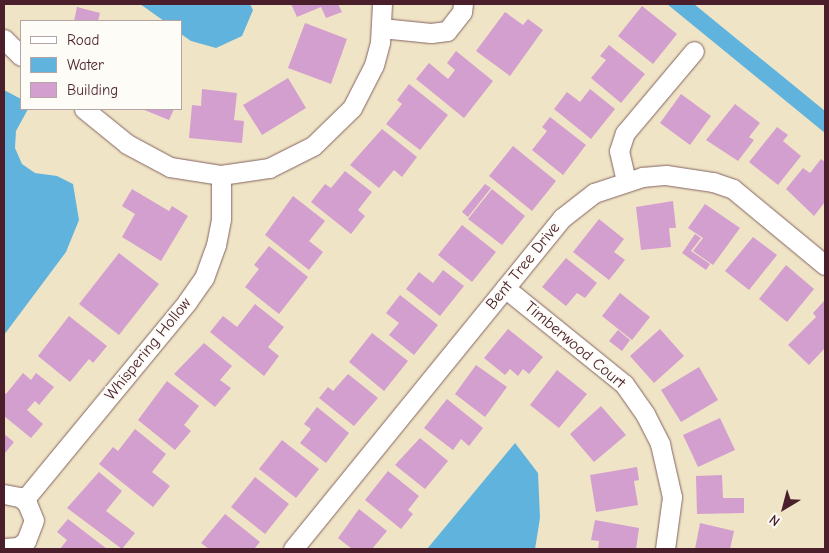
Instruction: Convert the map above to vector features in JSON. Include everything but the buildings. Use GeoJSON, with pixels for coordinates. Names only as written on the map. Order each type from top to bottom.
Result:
{"type":"FeatureCollection","features":[{"type":"Feature","properties":{"kind":"street"},"geometry":{"type":"LineString","coordinates":[[85,110],[148,157],[194,172],[221,175],[276,164],[313,146],[332,131],[364,87],[374,65],[381,28],[382,4]]}},
{"type":"Feature","properties":{"kind":"street"},"geometry":{"type":"LineString","coordinates":[[381,28],[431,33],[447,31],[462,12],[463,4]]}},
{"type":"Feature","properties":{"kind":"street"},"geometry":{"type":"LineString","coordinates":[[4,40],[20,55]]}},
{"type":"Feature","properties":{"kind":"street"},"geometry":{"type":"LineString","coordinates":[[626,181],[619,152],[625,133],[694,51]]}},
{"type":"Feature","properties":{"kind":"street","name":"Whispering Hollow"},"geometry":{"type":"LineString","coordinates":[[24,500],[187,302],[204,278],[216,245],[221,219],[221,175]]}},
{"type":"Feature","properties":{"kind":"street","name":"Bent Tree Drive"},"geometry":{"type":"LineString","coordinates":[[293,549],[562,218],[594,193],[626,181],[666,175],[690,177],[733,190],[825,265]]}},
{"type":"Feature","properties":{"kind":"street","name":"Timberwood Court"},"geometry":{"type":"LineString","coordinates":[[505,288],[624,384],[645,414],[660,444],[672,497],[665,549]]}},
{"type":"Feature","properties":{"kind":"street"},"geometry":{"type":"LineString","coordinates":[[4,494],[24,500],[32,511],[32,533],[18,546],[4,548]]}},
{"type":"Feature","properties":{"kind":"water"},"geometry":{"type":"Polygon","coordinates":[[[140,4],[250,4],[253,10],[242,36],[216,48],[191,41],[182,35],[182,20],[163,20],[140,4]]]}},
{"type":"Feature","properties":{"kind":"water"},"geometry":{"type":"Polygon","coordinates":[[[667,4],[694,4],[825,111],[825,133],[667,4]]]}},
{"type":"Feature","properties":{"kind":"water"},"geometry":{"type":"Polygon","coordinates":[[[4,90],[20,98],[20,110],[27,110],[16,131],[15,148],[22,164],[35,173],[57,176],[73,184],[79,220],[66,252],[4,335],[4,90]]]}},
{"type":"Feature","properties":{"kind":"water"},"geometry":{"type":"Polygon","coordinates":[[[515,443],[538,473],[540,518],[535,549],[427,549],[515,443]]]}}]}
